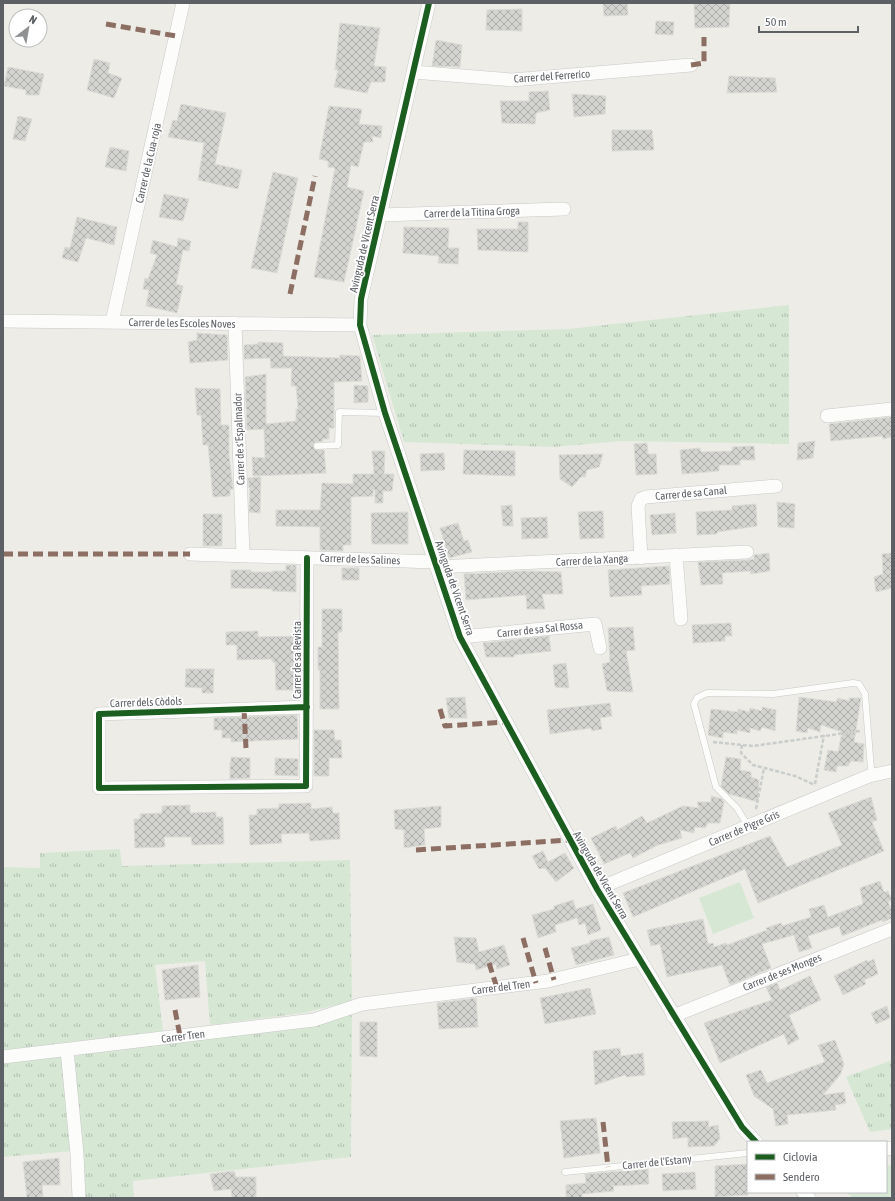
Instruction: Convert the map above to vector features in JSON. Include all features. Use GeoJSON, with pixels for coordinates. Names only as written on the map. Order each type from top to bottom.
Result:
{"type":"FeatureCollection","features":[{"type":"Feature","properties":{"kind":"street","name":"Carrer de la Cua-roja"},"geometry":{"type":"LineString","coordinates":[[112,322],[183,3]]}},
{"type":"Feature","properties":{"kind":"street","name":"Avinguda de Vicent Serra"},"geometry":{"type":"LineString","coordinates":[[429,3],[361,300],[360,325],[385,413],[460,638],[597,889],[742,1127],[755,1141]]}},
{"type":"Feature","properties":{"kind":"street","name":"Carrer del Ferrerico"},"geometry":{"type":"LineString","coordinates":[[413,72],[512,80],[692,65]]}},
{"type":"Feature","properties":{"kind":"street","name":"Carrer de la Titina Groga"},"geometry":{"type":"LineString","coordinates":[[381,215],[564,209]]}},
{"type":"Feature","properties":{"kind":"street","name":"Carrer de les Escoles Noves"},"geometry":{"type":"LineString","coordinates":[[3,321],[360,325]]}},
{"type":"Feature","properties":{"kind":"street","name":"Carrer de s'Espalmador"},"geometry":{"type":"LineString","coordinates":[[235,323],[243,556]]}},
{"type":"Feature","properties":{"kind":"street"},"geometry":{"type":"LineString","coordinates":[[827,416],[892,409]]}},
{"type":"Feature","properties":{"kind":"street","name":"Carrer de sa Canal"},"geometry":{"type":"LineString","coordinates":[[641,558],[638,506],[641,499],[646,497],[776,486]]}},
{"type":"Feature","properties":{"kind":"street","name":"Carrer de la Xanga"},"geometry":{"type":"LineString","coordinates":[[436,564],[641,558],[747,552]]}},
{"type":"Feature","properties":{"kind":"street","name":"Carrer de les Salines"},"geometry":{"type":"LineString","coordinates":[[190,554],[436,564]]}},
{"type":"Feature","properties":{"kind":"street"},"geometry":{"type":"LineString","coordinates":[[676,555],[681,619]]}},
{"type":"Feature","properties":{"kind":"street","name":"Carrer de sa Revista"},"geometry":{"type":"LineString","coordinates":[[306,786],[307,558]]}},
{"type":"Feature","properties":{"kind":"street","name":"Carrer de sa Sal Rossa"},"geometry":{"type":"LineString","coordinates":[[460,638],[595,624],[600,648]]}},
{"type":"Feature","properties":{"kind":"street","name":"Carrer dels Còdols"},"geometry":{"type":"LineString","coordinates":[[306,707],[99,714],[99,788],[306,786]]}},
{"type":"Feature","properties":{"kind":"street","name":"Carrer de Pigre Gris"},"geometry":{"type":"LineString","coordinates":[[597,889],[754,824],[816,791],[892,771]]}},
{"type":"Feature","properties":{"kind":"street","name":"Carrer de ses Monges"},"geometry":{"type":"LineString","coordinates":[[673,1016],[892,929]]}},
{"type":"Feature","properties":{"kind":"street","name":"Carrer del Tren"},"geometry":{"type":"LineString","coordinates":[[362,1004],[548,981],[639,959]]}},
{"type":"Feature","properties":{"kind":"street","name":"Carrer Tren"},"geometry":{"type":"LineString","coordinates":[[3,1057],[314,1020],[362,1004]]}},
{"type":"Feature","properties":{"kind":"street"},"geometry":{"type":"LineString","coordinates":[[67,1050],[77,1154],[79,1198]]}},
{"type":"Feature","properties":{"kind":"lane"},"geometry":{"type":"LineString","coordinates":[[317,446],[338,445],[339,412],[385,413]]}},
{"type":"Feature","properties":{"kind":"lane"},"geometry":{"type":"LineString","coordinates":[[754,824],[716,787],[694,704],[697,698],[708,693],[773,694],[853,683],[859,684],[865,694],[871,769],[869,776]]}},
{"type":"Feature","properties":{"kind":"lane","name":"Carrer de l'Estany"},"geometry":{"type":"LineString","coordinates":[[566,1172],[747,1153]]}},
{"type":"Feature","properties":{"kind":"path"},"geometry":{"type":"LineString","coordinates":[[713,742],[753,746],[867,730]]}},
{"type":"Feature","properties":{"kind":"path"},"geometry":{"type":"LineString","coordinates":[[742,745],[741,753],[753,765],[795,776],[816,791],[824,735]]}},
{"type":"Feature","properties":{"kind":"path"},"geometry":{"type":"LineString","coordinates":[[754,824],[764,768]]}},
{"type":"Feature","properties":{"kind":"green space"},"geometry":{"type":"Polygon","coordinates":[[[789,305],[789,444],[621,441],[553,447],[404,442],[372,335],[568,329],[789,305]]]}},
{"type":"Feature","properties":{"kind":"green space"},"geometry":{"type":"Polygon","coordinates":[[[120,849],[122,866],[350,860],[352,1001],[303,1013],[210,1025],[205,961],[155,965],[163,1031],[3,1050],[3,867],[40,868],[40,853],[120,849]]]}},
{"type":"Feature","properties":{"kind":"green space"},"geometry":{"type":"Polygon","coordinates":[[[740,882],[754,918],[713,934],[699,898],[740,882]]]}},
{"type":"Feature","properties":{"kind":"green space"},"geometry":{"type":"Polygon","coordinates":[[[352,1013],[351,1157],[133,1181],[134,1198],[82,1198],[73,1057],[85,1053],[352,1013]]]}},
{"type":"Feature","properties":{"kind":"green space"},"geometry":{"type":"Polygon","coordinates":[[[62,1057],[73,1151],[3,1157],[3,1061],[62,1057]]]}},
{"type":"Feature","properties":{"kind":"green space"},"geometry":{"type":"Polygon","coordinates":[[[892,1060],[892,1129],[870,1132],[846,1077],[892,1060]]]}},
{"type":"Feature","properties":{"kind":"green space"},"geometry":{"type":"Polygon","coordinates":[[[892,1165],[892,1198],[853,1198],[847,1193],[887,1193],[887,1166],[892,1165]]]}},
{"type":"Feature","properties":{"kind":"building"},"geometry":{"type":"Polygon","coordinates":[[[603,3],[627,3],[628,15],[604,16],[603,3]]]}},
{"type":"Feature","properties":{"kind":"building"},"geometry":{"type":"Polygon","coordinates":[[[694,3],[730,3],[729,27],[695,28],[694,3]]]}},
{"type":"Feature","properties":{"kind":"building"},"geometry":{"type":"Polygon","coordinates":[[[522,9],[522,31],[486,30],[487,10],[522,9]]]}},
{"type":"Feature","properties":{"kind":"building"},"geometry":{"type":"Polygon","coordinates":[[[656,21],[674,22],[673,35],[655,34],[656,21]]]}},
{"type":"Feature","properties":{"kind":"building"},"geometry":{"type":"Polygon","coordinates":[[[340,23],[380,28],[374,66],[386,67],[385,82],[371,82],[367,93],[334,87],[338,70],[335,70],[340,23]]]}},
{"type":"Feature","properties":{"kind":"building"},"geometry":{"type":"Polygon","coordinates":[[[436,40],[462,45],[460,67],[432,66],[436,40]]]}},
{"type":"Feature","properties":{"kind":"building"},"geometry":{"type":"Polygon","coordinates":[[[94,59],[110,63],[108,73],[122,78],[114,98],[87,90],[94,59]]]}},
{"type":"Feature","properties":{"kind":"building"},"geometry":{"type":"Polygon","coordinates":[[[8,67],[44,74],[39,95],[26,95],[26,90],[4,86],[8,67]]]}},
{"type":"Feature","properties":{"kind":"building"},"geometry":{"type":"Polygon","coordinates":[[[729,76],[775,78],[777,92],[727,93],[729,76]]]}},
{"type":"Feature","properties":{"kind":"building"},"geometry":{"type":"Polygon","coordinates":[[[548,91],[550,110],[536,113],[535,124],[502,123],[500,101],[529,101],[529,92],[548,91]]]}},
{"type":"Feature","properties":{"kind":"building"},"geometry":{"type":"Polygon","coordinates":[[[572,94],[606,96],[605,114],[574,117],[572,94]]]}},
{"type":"Feature","properties":{"kind":"building"},"geometry":{"type":"Polygon","coordinates":[[[181,104],[226,113],[215,164],[242,170],[238,189],[198,180],[204,143],[168,137],[173,120],[177,121],[181,104]]]}},
{"type":"Feature","properties":{"kind":"building"},"geometry":{"type":"Polygon","coordinates":[[[329,106],[362,109],[359,124],[382,126],[381,138],[372,136],[373,142],[364,142],[358,167],[351,165],[347,187],[364,191],[344,282],[314,277],[335,168],[328,167],[328,161],[319,159],[329,106]]]}},
{"type":"Feature","properties":{"kind":"building"},"geometry":{"type":"Polygon","coordinates":[[[18,116],[32,119],[25,141],[13,139],[18,116]]]}},
{"type":"Feature","properties":{"kind":"building"},"geometry":{"type":"Polygon","coordinates":[[[612,130],[652,130],[654,150],[612,151],[612,130]]]}},
{"type":"Feature","properties":{"kind":"building"},"geometry":{"type":"Polygon","coordinates":[[[110,147],[129,151],[126,171],[105,167],[110,147]]]}},
{"type":"Feature","properties":{"kind":"building"},"geometry":{"type":"Polygon","coordinates":[[[273,172],[298,178],[277,273],[251,268],[273,172]]]}},
{"type":"Feature","properties":{"kind":"building"},"geometry":{"type":"Polygon","coordinates":[[[164,194],[189,199],[183,221],[159,217],[164,194]]]}},
{"type":"Feature","properties":{"kind":"building"},"geometry":{"type":"Polygon","coordinates":[[[77,217],[117,227],[114,245],[86,238],[78,262],[62,258],[65,247],[70,248],[77,217]]]}},
{"type":"Feature","properties":{"kind":"building"},"geometry":{"type":"Polygon","coordinates":[[[518,222],[528,222],[528,252],[478,250],[477,229],[518,229],[518,222]]]}},
{"type":"Feature","properties":{"kind":"building"},"geometry":{"type":"Polygon","coordinates":[[[404,227],[449,228],[448,248],[459,248],[458,264],[438,263],[439,256],[403,253],[404,227]]]}},
{"type":"Feature","properties":{"kind":"building"},"geometry":{"type":"Polygon","coordinates":[[[178,238],[191,241],[189,251],[183,250],[176,284],[183,286],[177,313],[146,306],[149,290],[143,289],[145,278],[148,279],[157,255],[150,253],[153,240],[177,247],[178,238]]]}},
{"type":"Feature","properties":{"kind":"building"},"geometry":{"type":"Polygon","coordinates":[[[197,333],[227,335],[228,360],[190,363],[188,342],[197,340],[197,333]]]}},
{"type":"Feature","properties":{"kind":"building"},"geometry":{"type":"Polygon","coordinates":[[[258,342],[283,343],[283,356],[340,358],[340,355],[360,356],[362,381],[334,382],[334,428],[329,428],[329,439],[323,439],[323,441],[313,444],[315,450],[324,450],[326,473],[253,476],[252,457],[265,458],[264,429],[247,430],[245,377],[266,374],[266,424],[296,421],[296,409],[298,409],[296,386],[291,386],[292,368],[271,368],[270,358],[244,359],[244,345],[258,344],[258,342]]]}},
{"type":"Feature","properties":{"kind":"building"},"geometry":{"type":"Polygon","coordinates":[[[354,385],[368,386],[368,402],[354,403],[354,385]]]}},
{"type":"Feature","properties":{"kind":"building"},"geometry":{"type":"Polygon","coordinates":[[[195,388],[220,389],[221,425],[229,425],[229,454],[233,489],[230,489],[230,496],[213,497],[208,445],[203,445],[201,415],[197,415],[195,388]]]}},
{"type":"Feature","properties":{"kind":"building"},"geometry":{"type":"Polygon","coordinates":[[[892,417],[892,437],[883,439],[882,436],[831,441],[829,424],[892,417]]]}},
{"type":"Feature","properties":{"kind":"building"},"geometry":{"type":"Polygon","coordinates":[[[815,441],[813,458],[797,460],[798,443],[815,441]]]}},
{"type":"Feature","properties":{"kind":"building"},"geometry":{"type":"Polygon","coordinates":[[[647,443],[648,454],[656,454],[657,474],[636,475],[634,444],[647,443]]]}},
{"type":"Feature","properties":{"kind":"building"},"geometry":{"type":"Polygon","coordinates":[[[754,446],[755,460],[740,460],[740,465],[719,465],[719,471],[682,474],[680,450],[700,448],[701,452],[732,451],[732,447],[754,446]]]}},
{"type":"Feature","properties":{"kind":"building"},"geometry":{"type":"Polygon","coordinates":[[[464,450],[515,451],[515,476],[463,474],[464,450]]]}},
{"type":"Feature","properties":{"kind":"building"},"geometry":{"type":"Polygon","coordinates":[[[372,451],[385,451],[384,474],[394,474],[392,491],[383,491],[383,503],[375,503],[375,490],[373,490],[373,496],[351,497],[351,545],[343,545],[343,551],[320,550],[320,527],[276,526],[276,510],[320,510],[322,483],[353,484],[353,474],[374,474],[372,451]]]}},
{"type":"Feature","properties":{"kind":"building"},"geometry":{"type":"Polygon","coordinates":[[[444,453],[445,470],[421,471],[420,454],[444,453]]]}},
{"type":"Feature","properties":{"kind":"building"},"geometry":{"type":"Polygon","coordinates":[[[603,454],[599,467],[587,470],[585,477],[581,477],[572,487],[560,479],[559,455],[603,454]]]}},
{"type":"Feature","properties":{"kind":"building"},"geometry":{"type":"Polygon","coordinates":[[[261,477],[260,513],[249,512],[250,488],[248,478],[261,477]]]}},
{"type":"Feature","properties":{"kind":"building"},"geometry":{"type":"Polygon","coordinates":[[[777,502],[795,504],[794,528],[778,527],[777,502]]]}},
{"type":"Feature","properties":{"kind":"building"},"geometry":{"type":"Polygon","coordinates":[[[756,504],[757,526],[717,532],[717,534],[697,535],[696,512],[732,510],[732,506],[756,504]]]}},
{"type":"Feature","properties":{"kind":"building"},"geometry":{"type":"Polygon","coordinates":[[[512,505],[513,526],[503,526],[501,506],[512,505]]]}},
{"type":"Feature","properties":{"kind":"building"},"geometry":{"type":"Polygon","coordinates":[[[603,511],[604,538],[580,539],[578,512],[603,511]]]}},
{"type":"Feature","properties":{"kind":"building"},"geometry":{"type":"Polygon","coordinates":[[[408,512],[408,544],[372,544],[371,513],[408,512]]]}},
{"type":"Feature","properties":{"kind":"building"},"geometry":{"type":"Polygon","coordinates":[[[675,513],[676,533],[652,535],[650,515],[675,513]]]}},
{"type":"Feature","properties":{"kind":"building"},"geometry":{"type":"Polygon","coordinates":[[[203,514],[222,514],[222,546],[203,546],[203,514]]]}},
{"type":"Feature","properties":{"kind":"building"},"geometry":{"type":"Polygon","coordinates":[[[547,517],[548,538],[522,539],[521,518],[547,517]]]}},
{"type":"Feature","properties":{"kind":"building"},"geometry":{"type":"Polygon","coordinates":[[[458,523],[464,541],[468,540],[472,552],[449,558],[440,528],[458,523]]]}},
{"type":"Feature","properties":{"kind":"building"},"geometry":{"type":"Polygon","coordinates":[[[769,553],[770,571],[751,574],[750,571],[722,573],[723,584],[701,585],[698,562],[747,560],[754,559],[754,555],[769,553]]]}},
{"type":"Feature","properties":{"kind":"building"},"geometry":{"type":"Polygon","coordinates":[[[892,553],[892,588],[876,592],[874,577],[883,574],[882,554],[892,553]]]}},
{"type":"Feature","properties":{"kind":"building"},"geometry":{"type":"Polygon","coordinates":[[[286,565],[296,565],[296,592],[272,591],[272,589],[231,588],[231,570],[251,570],[251,572],[286,571],[286,565]]]}},
{"type":"Feature","properties":{"kind":"building"},"geometry":{"type":"Polygon","coordinates":[[[669,566],[670,584],[641,586],[642,595],[610,597],[608,570],[669,566]]]}},
{"type":"Feature","properties":{"kind":"building"},"geometry":{"type":"Polygon","coordinates":[[[342,568],[359,568],[359,580],[342,580],[342,568]]]}},
{"type":"Feature","properties":{"kind":"building"},"geometry":{"type":"Polygon","coordinates":[[[524,571],[561,572],[563,594],[542,594],[545,609],[527,609],[526,595],[466,600],[464,574],[524,571]]]}},
{"type":"Feature","properties":{"kind":"building"},"geometry":{"type":"Polygon","coordinates":[[[322,609],[342,609],[342,632],[338,632],[339,709],[320,709],[320,670],[318,670],[318,647],[322,647],[322,609]]]}},
{"type":"Feature","properties":{"kind":"building"},"geometry":{"type":"Polygon","coordinates":[[[731,623],[732,636],[725,636],[725,641],[693,643],[692,625],[731,623]]]}},
{"type":"Feature","properties":{"kind":"building"},"geometry":{"type":"Polygon","coordinates":[[[633,627],[635,650],[626,651],[633,692],[607,691],[602,664],[610,662],[608,628],[633,627]]]}},
{"type":"Feature","properties":{"kind":"building"},"geometry":{"type":"Polygon","coordinates":[[[258,631],[258,637],[296,636],[295,678],[298,680],[298,683],[295,685],[294,690],[276,690],[275,662],[272,662],[272,659],[237,660],[237,645],[226,645],[226,632],[258,631]]]}},
{"type":"Feature","properties":{"kind":"building"},"geometry":{"type":"Polygon","coordinates":[[[549,636],[551,651],[514,655],[514,657],[486,657],[483,643],[549,636]]]}},
{"type":"Feature","properties":{"kind":"building"},"geometry":{"type":"Polygon","coordinates":[[[566,663],[569,688],[555,687],[553,665],[566,663]]]}},
{"type":"Feature","properties":{"kind":"building"},"geometry":{"type":"Polygon","coordinates":[[[186,669],[214,669],[213,693],[202,693],[202,688],[185,687],[186,669]]]}},
{"type":"Feature","properties":{"kind":"building"},"geometry":{"type":"Polygon","coordinates":[[[465,697],[467,718],[449,718],[446,698],[465,697]]]}},
{"type":"Feature","properties":{"kind":"building"},"geometry":{"type":"Polygon","coordinates":[[[799,697],[836,702],[838,698],[849,701],[849,698],[861,698],[854,742],[864,744],[863,762],[851,761],[848,766],[837,766],[836,772],[824,770],[828,750],[838,752],[842,732],[821,725],[820,732],[808,728],[807,733],[796,731],[799,697]]]}},
{"type":"Feature","properties":{"kind":"building"},"geometry":{"type":"Polygon","coordinates":[[[610,703],[612,716],[600,718],[602,729],[592,731],[591,728],[550,734],[547,710],[610,703]]]}},
{"type":"Feature","properties":{"kind":"building"},"geometry":{"type":"Polygon","coordinates":[[[762,707],[776,710],[775,731],[762,727],[760,731],[750,728],[750,733],[737,730],[737,734],[723,732],[723,738],[708,735],[711,709],[738,712],[738,709],[749,712],[750,708],[762,711],[762,707]]]}},
{"type":"Feature","properties":{"kind":"building"},"geometry":{"type":"Polygon","coordinates":[[[297,715],[298,739],[231,742],[231,738],[222,738],[222,730],[214,730],[214,718],[297,715]]]}},
{"type":"Feature","properties":{"kind":"building"},"geometry":{"type":"Polygon","coordinates":[[[314,730],[334,730],[335,740],[341,740],[342,758],[329,758],[329,776],[314,776],[314,730]]]}},
{"type":"Feature","properties":{"kind":"building"},"geometry":{"type":"Polygon","coordinates":[[[231,757],[250,758],[250,778],[230,779],[231,757]]]}},
{"type":"Feature","properties":{"kind":"building"},"geometry":{"type":"Polygon","coordinates":[[[726,757],[741,759],[740,770],[751,772],[751,777],[759,780],[758,802],[729,794],[721,786],[726,757]]]}},
{"type":"Feature","properties":{"kind":"building"},"geometry":{"type":"Polygon","coordinates":[[[275,758],[298,759],[298,776],[275,775],[275,758]]]}},
{"type":"Feature","properties":{"kind":"building"},"geometry":{"type":"Polygon","coordinates":[[[711,796],[722,799],[724,802],[720,823],[708,823],[705,828],[695,827],[694,833],[680,830],[682,838],[658,845],[633,858],[630,853],[604,864],[591,838],[616,826],[617,830],[642,816],[647,823],[683,806],[699,808],[697,802],[711,802],[711,796]]]}},
{"type":"Feature","properties":{"kind":"building"},"geometry":{"type":"Polygon","coordinates":[[[871,797],[877,820],[872,822],[884,851],[758,903],[745,869],[633,917],[623,893],[770,836],[787,867],[842,845],[828,813],[871,797]]]}},
{"type":"Feature","properties":{"kind":"building"},"geometry":{"type":"Polygon","coordinates":[[[311,803],[311,809],[332,807],[333,813],[339,813],[340,839],[310,841],[309,833],[281,834],[282,843],[250,845],[249,815],[257,815],[257,809],[279,808],[279,804],[311,803]]]}},
{"type":"Feature","properties":{"kind":"building"},"geometry":{"type":"Polygon","coordinates":[[[190,805],[190,813],[216,812],[216,817],[223,817],[224,844],[192,845],[191,837],[164,837],[165,847],[135,848],[134,819],[140,819],[140,814],[162,813],[162,806],[190,805]]]}},
{"type":"Feature","properties":{"kind":"building"},"geometry":{"type":"Polygon","coordinates":[[[441,806],[441,827],[424,829],[425,845],[404,848],[404,830],[395,829],[394,810],[441,806]]]}},
{"type":"Feature","properties":{"kind":"building"},"geometry":{"type":"Polygon","coordinates":[[[543,851],[548,862],[565,853],[574,868],[556,882],[545,868],[539,869],[532,856],[543,851]]]}},
{"type":"Feature","properties":{"kind":"building"},"geometry":{"type":"Polygon","coordinates":[[[880,881],[884,892],[888,891],[892,900],[888,902],[892,911],[892,918],[883,922],[882,920],[842,936],[839,926],[808,936],[812,948],[799,952],[794,935],[762,944],[771,968],[730,985],[722,965],[667,977],[660,944],[651,946],[647,930],[703,919],[708,944],[713,943],[714,947],[726,943],[727,945],[767,930],[766,928],[781,923],[782,926],[811,917],[809,909],[824,905],[828,917],[863,904],[860,888],[880,881]]]}},
{"type":"Feature","properties":{"kind":"building"},"geometry":{"type":"Polygon","coordinates":[[[573,900],[576,909],[593,904],[601,930],[588,935],[585,923],[579,925],[577,918],[555,925],[556,932],[538,938],[532,915],[554,909],[554,906],[573,900]]]}},
{"type":"Feature","properties":{"kind":"building"},"geometry":{"type":"Polygon","coordinates":[[[454,937],[476,938],[479,952],[504,945],[510,965],[497,969],[496,964],[476,970],[475,964],[457,962],[454,937]]]}},
{"type":"Feature","properties":{"kind":"building"},"geometry":{"type":"Polygon","coordinates":[[[609,937],[614,955],[576,965],[571,948],[590,943],[590,941],[609,937]]]}},
{"type":"Feature","properties":{"kind":"building"},"geometry":{"type":"Polygon","coordinates":[[[874,959],[878,974],[864,980],[866,984],[843,995],[834,976],[867,960],[868,962],[874,959]]]}},
{"type":"Feature","properties":{"kind":"building"},"geometry":{"type":"Polygon","coordinates":[[[198,965],[200,997],[165,1000],[162,970],[198,965]]]}},
{"type":"Feature","properties":{"kind":"building"},"geometry":{"type":"Polygon","coordinates":[[[810,976],[821,1000],[789,1015],[799,1039],[788,1045],[784,1034],[720,1063],[704,1023],[772,1000],[766,987],[777,983],[780,990],[810,976]]]}},
{"type":"Feature","properties":{"kind":"building"},"geometry":{"type":"Polygon","coordinates":[[[590,988],[596,1014],[545,1024],[540,998],[590,988]]]}},
{"type":"Feature","properties":{"kind":"building"},"geometry":{"type":"Polygon","coordinates":[[[476,998],[478,1027],[439,1029],[437,1003],[476,998]]]}},
{"type":"Feature","properties":{"kind":"building"},"geometry":{"type":"Polygon","coordinates":[[[887,1006],[890,1018],[876,1024],[871,1013],[887,1006]]]}},
{"type":"Feature","properties":{"kind":"building"},"geometry":{"type":"Polygon","coordinates":[[[360,1022],[377,1022],[377,1057],[360,1056],[360,1022]]]}},
{"type":"Feature","properties":{"kind":"building"},"geometry":{"type":"Polygon","coordinates":[[[835,1040],[844,1064],[840,1075],[823,1095],[844,1092],[846,1103],[835,1105],[836,1110],[787,1115],[788,1124],[776,1126],[773,1109],[754,1096],[746,1075],[761,1070],[767,1083],[825,1062],[818,1045],[835,1040]]]}},
{"type":"Feature","properties":{"kind":"building"},"geometry":{"type":"Polygon","coordinates":[[[620,1048],[621,1056],[643,1053],[645,1075],[627,1077],[625,1075],[595,1085],[593,1051],[620,1048]]]}},
{"type":"Feature","properties":{"kind":"building"},"geometry":{"type":"Polygon","coordinates":[[[596,1118],[600,1153],[564,1158],[560,1121],[596,1118]]]}},
{"type":"Feature","properties":{"kind":"building"},"geometry":{"type":"Polygon","coordinates":[[[709,1121],[708,1127],[718,1125],[720,1139],[714,1146],[688,1147],[688,1137],[673,1139],[672,1122],[709,1121]]]}},
{"type":"Feature","properties":{"kind":"building"},"geometry":{"type":"Polygon","coordinates":[[[59,1158],[60,1185],[42,1185],[43,1197],[27,1198],[23,1162],[59,1158]]]}},
{"type":"Feature","properties":{"kind":"building"},"geometry":{"type":"Polygon","coordinates":[[[747,1164],[748,1195],[715,1197],[715,1166],[747,1164]]]}},
{"type":"Feature","properties":{"kind":"building"},"geometry":{"type":"Polygon","coordinates":[[[648,1169],[649,1184],[613,1186],[614,1191],[582,1194],[582,1198],[566,1198],[566,1185],[586,1183],[585,1174],[648,1169]]]}},
{"type":"Feature","properties":{"kind":"building"},"geometry":{"type":"Polygon","coordinates":[[[234,1171],[236,1177],[256,1177],[256,1198],[232,1198],[231,1189],[214,1191],[210,1174],[234,1171]]]}},
{"type":"Feature","properties":{"kind":"building"},"geometry":{"type":"Polygon","coordinates":[[[695,1172],[696,1189],[663,1191],[662,1174],[695,1172]]]}},
{"type":"Feature","properties":{"kind":"marked path"},"geometry":{"type":"LineString","coordinates":[[106,24],[176,36]]}},
{"type":"Feature","properties":{"kind":"marked path"},"geometry":{"type":"LineString","coordinates":[[691,65],[704,63],[704,37]]}},
{"type":"Feature","properties":{"kind":"marked path"},"geometry":{"type":"LineString","coordinates":[[290,294],[315,176]]}},
{"type":"Feature","properties":{"kind":"marked path"},"geometry":{"type":"LineString","coordinates":[[3,554],[190,554]]}},
{"type":"Feature","properties":{"kind":"marked path"},"geometry":{"type":"LineString","coordinates":[[244,709],[246,748]]}},
{"type":"Feature","properties":{"kind":"marked path"},"geometry":{"type":"LineString","coordinates":[[440,709],[445,726],[505,722]]}},
{"type":"Feature","properties":{"kind":"marked path"},"geometry":{"type":"LineString","coordinates":[[416,850],[570,840]]}},
{"type":"Feature","properties":{"kind":"marked path"},"geometry":{"type":"LineString","coordinates":[[523,938],[536,983]]}},
{"type":"Feature","properties":{"kind":"marked path"},"geometry":{"type":"LineString","coordinates":[[545,948],[554,980]]}},
{"type":"Feature","properties":{"kind":"marked path"},"geometry":{"type":"LineString","coordinates":[[489,963],[497,988]]}},
{"type":"Feature","properties":{"kind":"marked path"},"geometry":{"type":"LineString","coordinates":[[175,1010],[180,1036]]}},
{"type":"Feature","properties":{"kind":"marked path"},"geometry":{"type":"LineString","coordinates":[[603,1122],[608,1167]]}},
{"type":"Feature","properties":{"kind":"cycle path"},"geometry":{"type":"LineString","coordinates":[[429,3],[361,299],[360,325],[385,413],[460,637],[597,889],[742,1127],[755,1141]]}},
{"type":"Feature","properties":{"kind":"cycle path"},"geometry":{"type":"LineString","coordinates":[[307,558],[306,786],[99,788],[99,714],[307,707]]}}]}
